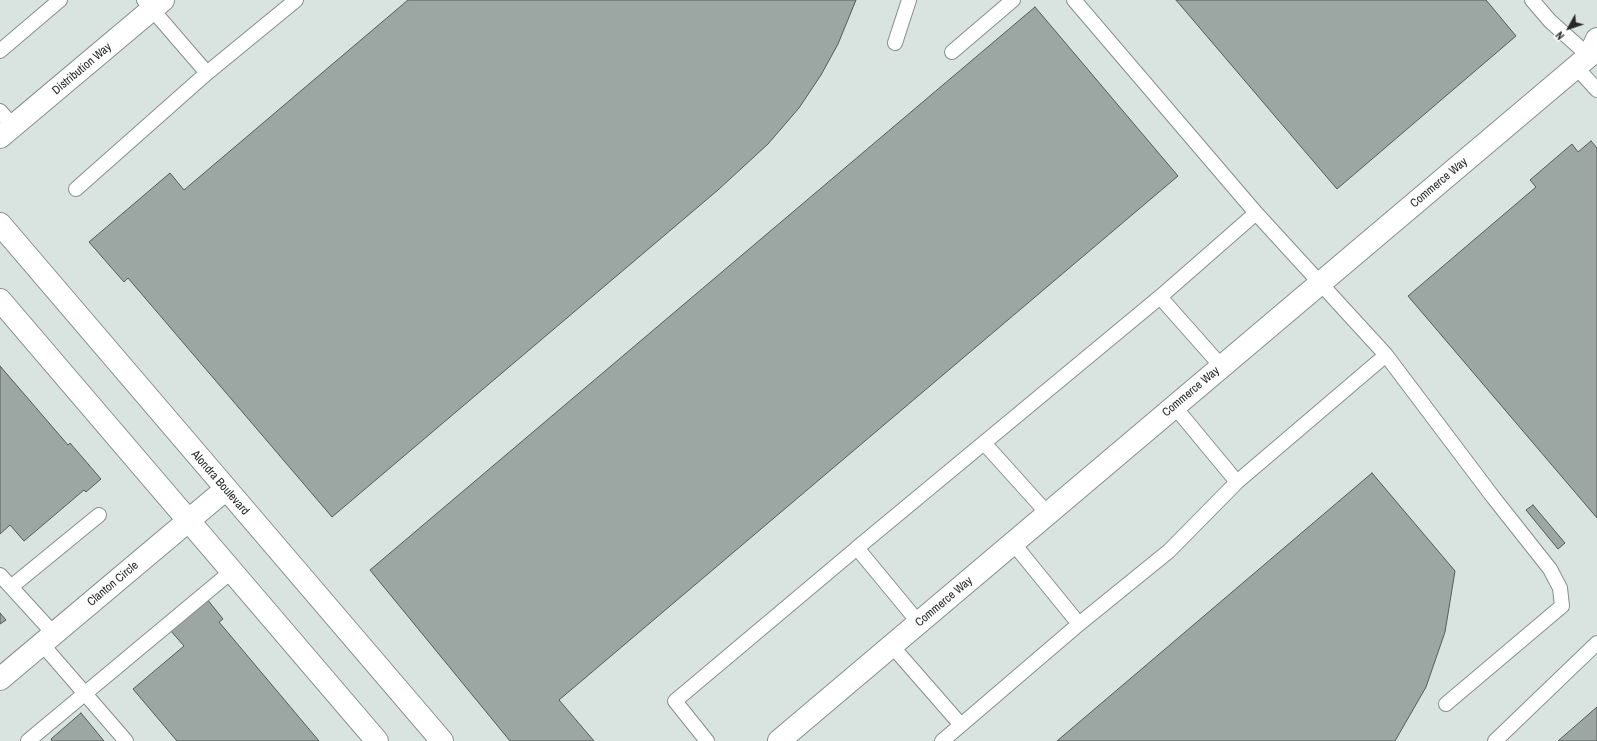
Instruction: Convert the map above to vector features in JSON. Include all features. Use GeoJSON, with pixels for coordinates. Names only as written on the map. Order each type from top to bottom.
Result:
{"type":"FeatureCollection","features":[{"type":"Feature","properties":{"kind":"street","name":"Distribution Way"},"geometry":{"type":"LineString","coordinates":[[4,125],[153,3]]}},
{"type":"Feature","properties":{"kind":"street","name":"Commerce Way"},"geometry":{"type":"LineString","coordinates":[[779,741],[1321,283],[1587,54]]}},
{"type":"Feature","properties":{"kind":"street","name":"Alondra Boulevard"},"geometry":{"type":"LineString","coordinates":[[0,224],[442,741]]}},
{"type":"Feature","properties":{"kind":"street"},"geometry":{"type":"LineString","coordinates":[[0,300],[377,741]]}},
{"type":"Feature","properties":{"kind":"street","name":"Clanton Circle"},"geometry":{"type":"LineString","coordinates":[[0,679],[226,489]]}},
{"type":"Feature","properties":{"kind":"lane"},"geometry":{"type":"LineString","coordinates":[[0,50],[60,0]]}},
{"type":"Feature","properties":{"kind":"lane"},"geometry":{"type":"LineString","coordinates":[[76,189],[207,73],[296,0]]}},
{"type":"Feature","properties":{"kind":"lane"},"geometry":{"type":"LineString","coordinates":[[896,43],[909,0]]}},
{"type":"Feature","properties":{"kind":"lane"},"geometry":{"type":"LineString","coordinates":[[952,52],[1013,0]]}},
{"type":"Feature","properties":{"kind":"lane"},"geometry":{"type":"LineString","coordinates":[[1074,0],[1256,213],[1386,354],[1492,497],[1550,569],[1560,588],[1562,606],[1446,704]]}},
{"type":"Feature","properties":{"kind":"lane"},"geometry":{"type":"LineString","coordinates":[[1532,0],[1550,22],[1587,54],[1597,90]]}},
{"type":"Feature","properties":{"kind":"lane"},"geometry":{"type":"LineString","coordinates":[[153,3],[207,73]]}},
{"type":"Feature","properties":{"kind":"lane"},"geometry":{"type":"LineString","coordinates":[[707,741],[675,701],[1160,297],[1256,213]]}},
{"type":"Feature","properties":{"kind":"lane"},"geometry":{"type":"LineString","coordinates":[[1160,297],[1222,367]]}},
{"type":"Feature","properties":{"kind":"lane"},"geometry":{"type":"LineString","coordinates":[[942,741],[1079,624],[1169,551],[1237,482],[1386,354]]}},
{"type":"Feature","properties":{"kind":"lane"},"geometry":{"type":"LineString","coordinates":[[1174,406],[1237,482]]}},
{"type":"Feature","properties":{"kind":"lane"},"geometry":{"type":"LineString","coordinates":[[984,443],[1048,514]]}},
{"type":"Feature","properties":{"kind":"lane"},"geometry":{"type":"LineString","coordinates":[[11,587],[99,515]]}},
{"type":"Feature","properties":{"kind":"lane"},"geometry":{"type":"LineString","coordinates":[[1013,543],[1079,624]]}},
{"type":"Feature","properties":{"kind":"lane"},"geometry":{"type":"LineString","coordinates":[[857,548],[919,623]]}},
{"type":"Feature","properties":{"kind":"lane"},"geometry":{"type":"LineString","coordinates":[[28,741],[232,571]]}},
{"type":"Feature","properties":{"kind":"lane"},"geometry":{"type":"LineString","coordinates":[[0,575],[11,587],[85,693],[126,741]]}},
{"type":"Feature","properties":{"kind":"lane"},"geometry":{"type":"LineString","coordinates":[[1495,741],[1597,643]]}},
{"type":"Feature","properties":{"kind":"lane"},"geometry":{"type":"LineString","coordinates":[[892,646],[961,725]]}},
{"type":"Feature","properties":{"kind":"building"},"geometry":{"type":"Polygon","coordinates":[[[408,0],[856,0],[838,44],[821,75],[799,108],[768,144],[718,190],[332,517],[128,278],[124,282],[89,242],[170,173],[184,190],[408,0]]]}},
{"type":"Feature","properties":{"kind":"building"},"geometry":{"type":"Polygon","coordinates":[[[1176,0],[1486,0],[1516,36],[1337,189],[1176,0]]]}},
{"type":"Feature","properties":{"kind":"building"},"geometry":{"type":"Polygon","coordinates":[[[1035,7],[1178,176],[559,700],[594,741],[510,741],[370,570],[1035,7]]]}},
{"type":"Feature","properties":{"kind":"building"},"geometry":{"type":"Polygon","coordinates":[[[1591,141],[1597,148],[1597,518],[1408,296],[1536,187],[1530,180],[1572,144],[1578,152],[1591,141]]]}},
{"type":"Feature","properties":{"kind":"building"},"geometry":{"type":"Polygon","coordinates":[[[0,366],[68,445],[70,443],[101,479],[86,492],[84,490],[24,541],[10,525],[0,534],[0,366]]]}},
{"type":"Feature","properties":{"kind":"building"},"geometry":{"type":"Polygon","coordinates":[[[1372,473],[1455,571],[1445,632],[1426,687],[1395,741],[1057,741],[1372,473]]]}},
{"type":"Feature","properties":{"kind":"building"},"geometry":{"type":"Polygon","coordinates":[[[1533,505],[1565,543],[1558,549],[1526,510],[1533,505]]]}},
{"type":"Feature","properties":{"kind":"building"},"geometry":{"type":"Polygon","coordinates":[[[207,599],[223,619],[219,622],[319,741],[177,741],[133,689],[184,646],[170,630],[207,599]]]}},
{"type":"Feature","properties":{"kind":"building"},"geometry":{"type":"Polygon","coordinates":[[[0,613],[6,620],[0,624],[0,613]]]}},
{"type":"Feature","properties":{"kind":"building"},"geometry":{"type":"Polygon","coordinates":[[[1597,707],[1597,741],[1558,741],[1597,707]]]}},
{"type":"Feature","properties":{"kind":"building"},"geometry":{"type":"Polygon","coordinates":[[[81,713],[104,741],[52,741],[51,739],[81,713]]]}}]}
